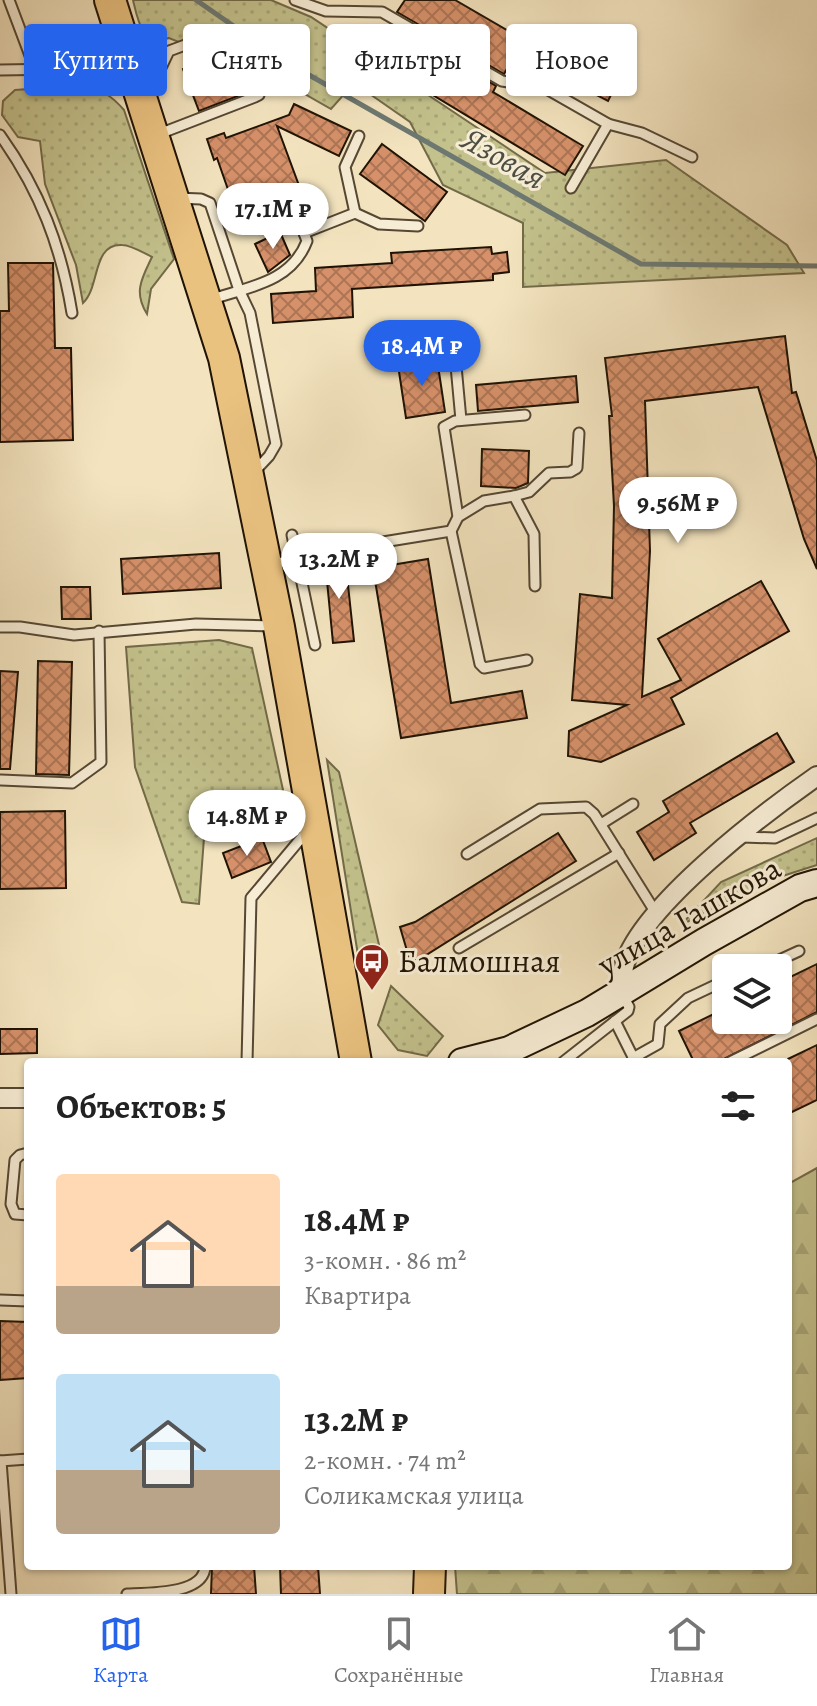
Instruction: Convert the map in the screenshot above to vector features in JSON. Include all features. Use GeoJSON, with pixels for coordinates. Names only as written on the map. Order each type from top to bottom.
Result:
{"type":"FeatureCollection","features":[{"type":"Feature","properties":{"kind":"main road"},"geometry":{"type":"LineString","coordinates":[[110,0],[118,24]]}},
{"type":"Feature","properties":{"kind":"main road"},"geometry":{"type":"LineString","coordinates":[[141,96],[224,358],[279,627],[355,1058]]}},
{"type":"Feature","properties":{"kind":"main road"},"geometry":{"type":"LineString","coordinates":[[429,1594],[430,1570]]}},
{"type":"Feature","properties":{"kind":"street"},"geometry":{"type":"LineString","coordinates":[[622,994],[625,965],[656,913],[739,837],[817,776]]}},
{"type":"Feature","properties":{"kind":"street","name":"улица Гашкова"},"geometry":{"type":"LineString","coordinates":[[478,1058],[509,1050],[550,1032],[622,994],[704,942],[800,888],[817,883]]}},
{"type":"Feature","properties":{"kind":"street"},"geometry":{"type":"LineString","coordinates":[[0,1098],[24,1098]]}},
{"type":"Feature","properties":{"kind":"lane"},"geometry":{"type":"LineString","coordinates":[[9,0],[24,40]]}},
{"type":"Feature","properties":{"kind":"lane"},"geometry":{"type":"LineString","coordinates":[[295,0],[315,3],[326,11],[382,12],[502,81],[545,88],[608,124],[642,133],[692,157]]}},
{"type":"Feature","properties":{"kind":"lane"},"geometry":{"type":"LineString","coordinates":[[154,136],[255,97],[259,95],[261,86],[245,48],[212,35],[169,51],[167,55]]}},
{"type":"Feature","properties":{"kind":"lane"},"geometry":{"type":"LineString","coordinates":[[0,70],[24,69]]}},
{"type":"Feature","properties":{"kind":"lane"},"geometry":{"type":"LineString","coordinates":[[571,188],[608,124]]}},
{"type":"Feature","properties":{"kind":"lane"},"geometry":{"type":"LineString","coordinates":[[0,135],[33,188],[56,239],[65,268],[72,313]]}},
{"type":"Feature","properties":{"kind":"lane"},"geometry":{"type":"LineString","coordinates":[[355,213],[345,167],[359,136]]}},
{"type":"Feature","properties":{"kind":"lane"},"geometry":{"type":"LineString","coordinates":[[173,198],[201,199],[210,203],[239,290],[250,313],[276,444],[249,478]]}},
{"type":"Feature","properties":{"kind":"lane"},"geometry":{"type":"LineString","coordinates":[[206,301],[277,277],[290,269],[306,244],[294,207]]}},
{"type":"Feature","properties":{"kind":"lane"},"geometry":{"type":"LineString","coordinates":[[304,233],[355,213],[379,224],[418,226]]}},
{"type":"Feature","properties":{"kind":"lane"},"geometry":{"type":"LineString","coordinates":[[456,366],[461,420]]}},
{"type":"Feature","properties":{"kind":"lane"},"geometry":{"type":"LineString","coordinates":[[458,517],[444,427],[461,420],[525,415]]}},
{"type":"Feature","properties":{"kind":"lane"},"geometry":{"type":"LineString","coordinates":[[527,660],[491,668],[480,664],[451,531],[458,517],[484,501],[529,492],[549,473],[570,472],[577,468],[579,433]]}},
{"type":"Feature","properties":{"kind":"lane"},"geometry":{"type":"LineString","coordinates":[[514,496],[534,534],[535,586]]}},
{"type":"Feature","properties":{"kind":"lane"},"geometry":{"type":"LineString","coordinates":[[266,565],[309,554],[451,531]]}},
{"type":"Feature","properties":{"kind":"lane"},"geometry":{"type":"LineString","coordinates":[[292,535],[315,645]]}},
{"type":"Feature","properties":{"kind":"lane"},"geometry":{"type":"LineString","coordinates":[[0,627],[74,635],[196,624],[279,627]]}},
{"type":"Feature","properties":{"kind":"lane"},"geometry":{"type":"LineString","coordinates":[[1,780],[72,783],[101,762],[99,631]]}},
{"type":"Feature","properties":{"kind":"lane"},"geometry":{"type":"LineString","coordinates":[[601,824],[633,804]]}},
{"type":"Feature","properties":{"kind":"lane"},"geometry":{"type":"LineString","coordinates":[[467,854],[540,809],[586,807],[601,824],[656,913]]}},
{"type":"Feature","properties":{"kind":"lane"},"geometry":{"type":"LineString","coordinates":[[739,837],[775,838],[817,818]]}},
{"type":"Feature","properties":{"kind":"lane"},"geometry":{"type":"LineString","coordinates":[[247,1058],[251,898],[314,823]]}},
{"type":"Feature","properties":{"kind":"lane"},"geometry":{"type":"LineString","coordinates":[[459,948],[619,853]]}},
{"type":"Feature","properties":{"kind":"lane"},"geometry":{"type":"LineString","coordinates":[[792,954],[799,951]]}},
{"type":"Feature","properties":{"kind":"lane"},"geometry":{"type":"LineString","coordinates":[[637,1058],[658,1044],[660,1024],[688,998],[712,987]]}},
{"type":"Feature","properties":{"kind":"lane"},"geometry":{"type":"LineString","coordinates":[[568,1058],[628,1011],[622,994]]}},
{"type":"Feature","properties":{"kind":"lane"},"geometry":{"type":"LineString","coordinates":[[738,1058],[817,1019]]}},
{"type":"Feature","properties":{"kind":"lane"},"geometry":{"type":"LineString","coordinates":[[615,1021],[633,1058]]}},
{"type":"Feature","properties":{"kind":"lane"},"geometry":{"type":"LineString","coordinates":[[24,1154],[15,1160],[11,1204],[15,1214],[24,1215]]}},
{"type":"Feature","properties":{"kind":"lane"},"geometry":{"type":"LineString","coordinates":[[0,1300],[24,1301]]}},
{"type":"Feature","properties":{"kind":"lane"},"geometry":{"type":"LineString","coordinates":[[11,1594],[5,1575],[0,1461],[24,1459]]}},
{"type":"Feature","properties":{"kind":"lane"},"geometry":{"type":"LineString","coordinates":[[127,1594],[183,1592],[196,1588],[203,1581],[204,1570]]}},
{"type":"Feature","properties":{"kind":"green space"},"geometry":{"type":"Polygon","coordinates":[[[133,0],[271,0],[326,27],[326,96],[342,96],[331,109],[308,96],[310,24],[183,24],[183,44],[167,38],[167,24],[140,24],[133,0]]]}},
{"type":"Feature","properties":{"kind":"green space"},"geometry":{"type":"Polygon","coordinates":[[[24,89],[24,96],[109,96],[124,110],[174,259],[151,289],[147,314],[140,292],[142,278],[152,257],[126,245],[112,246],[106,251],[83,303],[76,265],[45,184],[40,141],[18,137],[2,115],[3,101],[15,90],[24,89]]]}},
{"type":"Feature","properties":{"kind":"green space"},"geometry":{"type":"Polygon","coordinates":[[[373,96],[430,96],[545,173],[666,160],[787,245],[804,273],[523,287],[523,223],[443,185],[410,122],[373,96]]]}},
{"type":"Feature","properties":{"kind":"green space"},"geometry":{"type":"Polygon","coordinates":[[[219,640],[252,648],[290,822],[204,838],[199,904],[182,902],[135,767],[126,647],[219,640]]]}},
{"type":"Feature","properties":{"kind":"green space"},"geometry":{"type":"Polygon","coordinates":[[[327,760],[339,772],[383,962],[360,968],[327,760]]]}},
{"type":"Feature","properties":{"kind":"green space"},"geometry":{"type":"Polygon","coordinates":[[[817,838],[817,865],[767,881],[681,925],[721,882],[817,838]]]}},
{"type":"Feature","properties":{"kind":"green space"},"geometry":{"type":"Polygon","coordinates":[[[391,986],[443,1036],[427,1056],[398,1050],[378,1025],[391,986]]]}},
{"type":"Feature","properties":{"kind":"green space"},"geometry":{"type":"Polygon","coordinates":[[[817,1168],[817,1594],[457,1594],[455,1570],[792,1570],[792,1182],[817,1168]]]}},
{"type":"Feature","properties":{"kind":"building"},"geometry":{"type":"Polygon","coordinates":[[[405,0],[455,0],[506,30],[506,71],[504,74],[490,66],[490,24],[418,24],[397,12],[405,0]]]}},
{"type":"Feature","properties":{"kind":"building"},"geometry":{"type":"Polygon","coordinates":[[[490,83],[496,86],[493,92],[583,146],[565,175],[434,96],[490,96],[490,83]]]}},
{"type":"Feature","properties":{"kind":"building"},"geometry":{"type":"Polygon","coordinates":[[[193,96],[238,96],[199,111],[193,96]]]}},
{"type":"Feature","properties":{"kind":"building"},"geometry":{"type":"Polygon","coordinates":[[[294,104],[351,131],[339,156],[277,126],[301,191],[251,210],[253,216],[239,221],[217,158],[214,160],[207,139],[224,133],[226,138],[289,115],[294,104]]]}},
{"type":"Feature","properties":{"kind":"building"},"geometry":{"type":"Polygon","coordinates":[[[382,144],[447,192],[425,221],[360,174],[382,144]]]}},
{"type":"Feature","properties":{"kind":"building"},"geometry":{"type":"Polygon","coordinates":[[[280,232],[290,255],[268,272],[255,244],[280,232]]]}},
{"type":"Feature","properties":{"kind":"building"},"geometry":{"type":"Polygon","coordinates":[[[491,247],[492,254],[507,252],[509,272],[493,274],[493,280],[352,289],[353,317],[273,323],[271,294],[316,291],[315,268],[392,263],[391,253],[491,247]]]}},
{"type":"Feature","properties":{"kind":"building"},"geometry":{"type":"Polygon","coordinates":[[[8,263],[53,263],[55,348],[71,348],[73,440],[0,442],[0,311],[9,311],[8,263]]]}},
{"type":"Feature","properties":{"kind":"building"},"geometry":{"type":"Polygon","coordinates":[[[785,336],[792,393],[796,392],[817,461],[817,569],[804,539],[758,387],[645,401],[650,551],[642,697],[681,680],[658,639],[761,581],[789,631],[671,698],[684,724],[601,762],[568,756],[569,731],[627,705],[572,700],[580,594],[612,598],[614,506],[609,416],[612,416],[605,358],[785,336]]]}},
{"type":"Feature","properties":{"kind":"building"},"geometry":{"type":"Polygon","coordinates":[[[437,359],[445,412],[406,418],[398,365],[437,359]]]}},
{"type":"Feature","properties":{"kind":"building"},"geometry":{"type":"Polygon","coordinates":[[[576,376],[578,402],[478,411],[476,385],[576,376]]]}},
{"type":"Feature","properties":{"kind":"building"},"geometry":{"type":"Polygon","coordinates":[[[482,449],[529,451],[528,483],[516,488],[481,486],[482,449]]]}},
{"type":"Feature","properties":{"kind":"building"},"geometry":{"type":"Polygon","coordinates":[[[219,553],[221,588],[123,594],[121,559],[219,553]]]}},
{"type":"Feature","properties":{"kind":"building"},"geometry":{"type":"Polygon","coordinates":[[[345,557],[354,641],[333,643],[325,560],[345,557]]]}},
{"type":"Feature","properties":{"kind":"building"},"geometry":{"type":"Polygon","coordinates":[[[428,559],[451,703],[522,691],[527,718],[401,738],[373,568],[428,559]]]}},
{"type":"Feature","properties":{"kind":"building"},"geometry":{"type":"Polygon","coordinates":[[[61,587],[90,587],[91,619],[62,619],[61,587]]]}},
{"type":"Feature","properties":{"kind":"building"},"geometry":{"type":"Polygon","coordinates":[[[38,661],[72,662],[69,775],[36,774],[38,661]]]}},
{"type":"Feature","properties":{"kind":"building"},"geometry":{"type":"Polygon","coordinates":[[[0,671],[18,672],[10,769],[0,769],[0,671]]]}},
{"type":"Feature","properties":{"kind":"building"},"geometry":{"type":"Polygon","coordinates":[[[777,733],[794,762],[690,823],[696,833],[654,860],[637,832],[669,812],[663,801],[777,733]]]}},
{"type":"Feature","properties":{"kind":"building"},"geometry":{"type":"Polygon","coordinates":[[[65,811],[66,888],[0,889],[0,812],[65,811]]]}},
{"type":"Feature","properties":{"kind":"building"},"geometry":{"type":"Polygon","coordinates":[[[558,833],[576,861],[423,957],[410,961],[400,927],[415,922],[558,833]]]}},
{"type":"Feature","properties":{"kind":"building"},"geometry":{"type":"Polygon","coordinates":[[[262,838],[271,862],[232,878],[223,853],[262,838]]]}},
{"type":"Feature","properties":{"kind":"building"},"geometry":{"type":"Polygon","coordinates":[[[817,964],[817,1012],[792,1025],[792,976],[817,964]]]}},
{"type":"Feature","properties":{"kind":"building"},"geometry":{"type":"Polygon","coordinates":[[[712,1015],[712,1034],[773,1034],[726,1058],[692,1058],[679,1031],[712,1015]]]}},
{"type":"Feature","properties":{"kind":"building"},"geometry":{"type":"Polygon","coordinates":[[[0,1029],[37,1029],[37,1053],[0,1054],[0,1029]]]}},
{"type":"Feature","properties":{"kind":"building"},"geometry":{"type":"Polygon","coordinates":[[[817,1045],[817,1100],[792,1112],[792,1058],[817,1045]]]}},
{"type":"Feature","properties":{"kind":"building"},"geometry":{"type":"Polygon","coordinates":[[[0,1321],[24,1322],[24,1378],[0,1380],[0,1321]]]}},
{"type":"Feature","properties":{"kind":"building"},"geometry":{"type":"Polygon","coordinates":[[[212,1570],[254,1570],[256,1594],[211,1594],[212,1570]]]}},
{"type":"Feature","properties":{"kind":"building"},"geometry":{"type":"Polygon","coordinates":[[[280,1570],[318,1570],[320,1594],[281,1594],[280,1570]]]}},
{"type":"Feature","properties":{"kind":"waterway","name":"Язовая"},"geometry":{"type":"LineString","coordinates":[[196,0],[281,59],[641,264],[817,266]]}},
{"type":"Feature","properties":{"kind":"place","name":"Балмошная"},"geometry":{"type":"Point","coordinates":[372,992]}}]}
